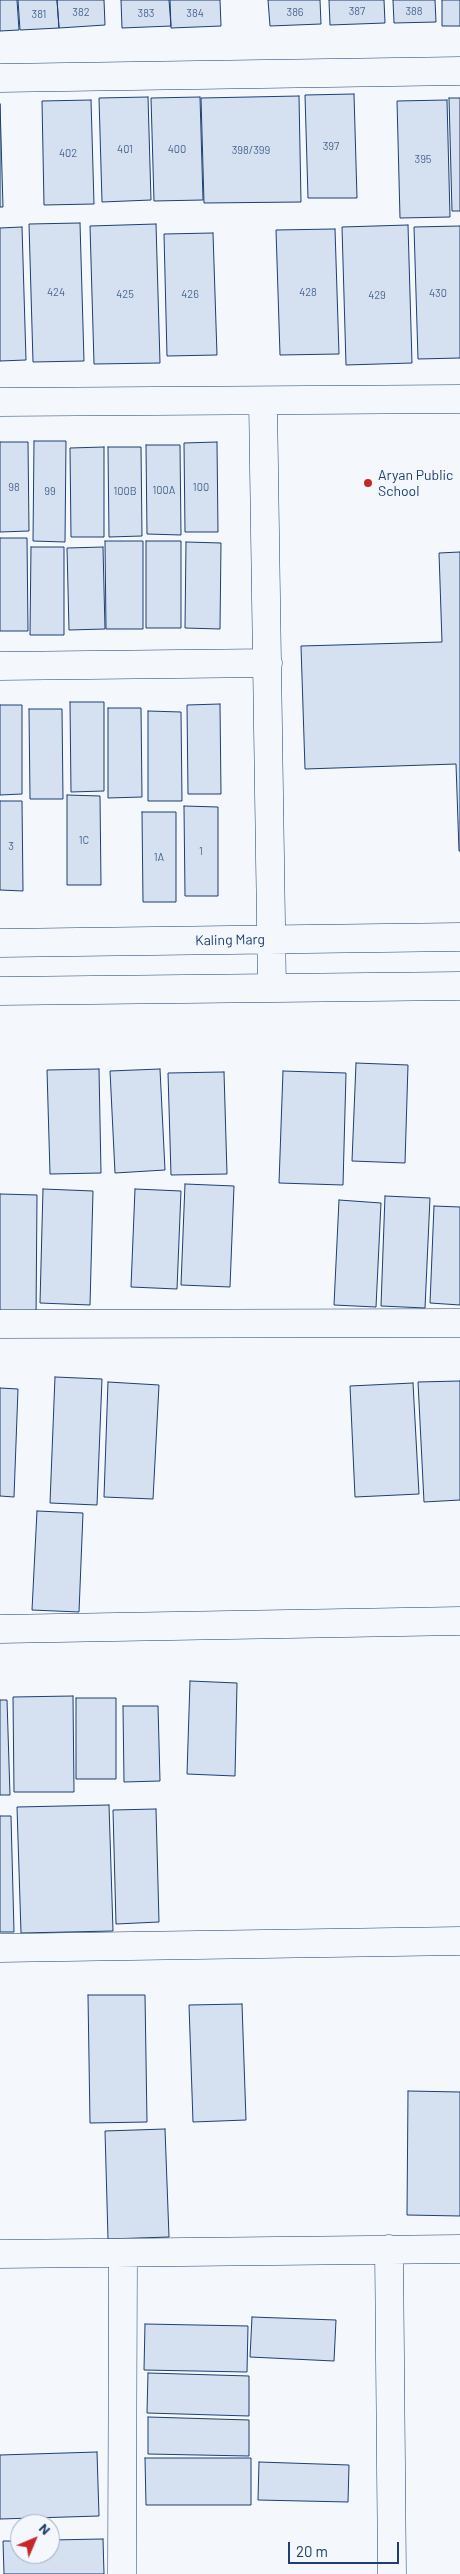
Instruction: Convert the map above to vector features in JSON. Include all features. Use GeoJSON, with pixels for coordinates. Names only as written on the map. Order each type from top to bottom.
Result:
{"type":"FeatureCollection","features":[{"type":"Feature","properties":{"kind":"street"},"geometry":{"type":"LineString","coordinates":[[0,78],[460,71]]}},
{"type":"Feature","properties":{"kind":"street"},"geometry":{"type":"LineString","coordinates":[[0,402],[263,402],[460,399]]}},
{"type":"Feature","properties":{"kind":"street"},"geometry":{"type":"LineString","coordinates":[[263,402],[272,988]]}},
{"type":"Feature","properties":{"kind":"street"},"geometry":{"type":"LineString","coordinates":[[0,666],[268,663]]}},
{"type":"Feature","properties":{"kind":"street","name":"Kaling Marg"},"geometry":{"type":"LineString","coordinates":[[0,943],[460,938]]}},
{"type":"Feature","properties":{"kind":"street"},"geometry":{"type":"LineString","coordinates":[[0,991],[460,986]]}},
{"type":"Feature","properties":{"kind":"street"},"geometry":{"type":"LineString","coordinates":[[0,1324],[460,1323]]}},
{"type":"Feature","properties":{"kind":"street"},"geometry":{"type":"LineString","coordinates":[[0,1630],[460,1621]]}},
{"type":"Feature","properties":{"kind":"street"},"geometry":{"type":"LineString","coordinates":[[0,1948],[460,1941]]}},
{"type":"Feature","properties":{"kind":"street"},"geometry":{"type":"LineString","coordinates":[[0,2254],[460,2249]]}},
{"type":"Feature","properties":{"kind":"street"},"geometry":{"type":"LineString","coordinates":[[388,2250],[392,2574]]}},
{"type":"Feature","properties":{"kind":"street"},"geometry":{"type":"LineString","coordinates":[[122,2574],[123,2253]]}},
{"type":"Feature","properties":{"kind":"building"},"geometry":{"type":"Polygon","coordinates":[[[0,0],[17,0],[19,30],[0,31],[0,0]]]}},
{"type":"Feature","properties":{"kind":"building"},"geometry":{"type":"Polygon","coordinates":[[[18,0],[57,0],[59,28],[20,30],[18,0]]]}},
{"type":"Feature","properties":{"kind":"building"},"geometry":{"type":"Polygon","coordinates":[[[57,0],[104,0],[105,25],[59,28],[57,0]]]}},
{"type":"Feature","properties":{"kind":"building"},"geometry":{"type":"Polygon","coordinates":[[[121,0],[169,0],[171,26],[122,28],[121,0]]]}},
{"type":"Feature","properties":{"kind":"building"},"geometry":{"type":"Polygon","coordinates":[[[170,0],[220,0],[221,26],[171,28],[170,0]]]}},
{"type":"Feature","properties":{"kind":"building"},"geometry":{"type":"Polygon","coordinates":[[[268,0],[320,0],[321,24],[270,26],[268,0]]]}},
{"type":"Feature","properties":{"kind":"building"},"geometry":{"type":"Polygon","coordinates":[[[329,0],[384,0],[385,23],[330,25],[329,0]]]}},
{"type":"Feature","properties":{"kind":"building"},"geometry":{"type":"Polygon","coordinates":[[[393,0],[435,0],[436,22],[394,23],[393,0]]]}},
{"type":"Feature","properties":{"kind":"building"},"geometry":{"type":"Polygon","coordinates":[[[442,0],[460,0],[460,26],[442,26],[442,0]]]}},
{"type":"Feature","properties":{"kind":"building"},"geometry":{"type":"Polygon","coordinates":[[[354,94],[357,198],[308,198],[305,95],[354,94]]]}},
{"type":"Feature","properties":{"kind":"building"},"geometry":{"type":"Polygon","coordinates":[[[299,96],[301,202],[204,203],[201,98],[299,96]]]}},
{"type":"Feature","properties":{"kind":"building"},"geometry":{"type":"Polygon","coordinates":[[[148,97],[151,200],[102,202],[99,98],[148,97]]]}},
{"type":"Feature","properties":{"kind":"building"},"geometry":{"type":"Polygon","coordinates":[[[200,97],[203,200],[154,201],[151,98],[200,97]]]}},
{"type":"Feature","properties":{"kind":"building"},"geometry":{"type":"Polygon","coordinates":[[[449,98],[460,98],[460,211],[452,211],[449,98]]]}},
{"type":"Feature","properties":{"kind":"building"},"geometry":{"type":"Polygon","coordinates":[[[91,100],[94,204],[44,205],[42,101],[91,100]]]}},
{"type":"Feature","properties":{"kind":"building"},"geometry":{"type":"Polygon","coordinates":[[[447,100],[450,217],[400,218],[397,101],[447,100]]]}},
{"type":"Feature","properties":{"kind":"building"},"geometry":{"type":"Polygon","coordinates":[[[0,104],[3,207],[0,207],[0,104]]]}},
{"type":"Feature","properties":{"kind":"building"},"geometry":{"type":"Polygon","coordinates":[[[80,223],[84,361],[33,362],[29,224],[80,223]]]}},
{"type":"Feature","properties":{"kind":"building"},"geometry":{"type":"Polygon","coordinates":[[[156,224],[160,363],[94,364],[90,226],[156,224]]]}},
{"type":"Feature","properties":{"kind":"building"},"geometry":{"type":"Polygon","coordinates":[[[408,225],[412,363],[346,365],[342,227],[408,225]]]}},
{"type":"Feature","properties":{"kind":"building"},"geometry":{"type":"Polygon","coordinates":[[[460,226],[460,358],[418,359],[414,227],[460,226]]]}},
{"type":"Feature","properties":{"kind":"building"},"geometry":{"type":"Polygon","coordinates":[[[22,227],[26,360],[0,361],[0,228],[22,227]]]}},
{"type":"Feature","properties":{"kind":"building"},"geometry":{"type":"Polygon","coordinates":[[[335,229],[339,354],[280,355],[276,230],[335,229]]]}},
{"type":"Feature","properties":{"kind":"building"},"geometry":{"type":"Polygon","coordinates":[[[213,233],[217,355],[167,356],[164,234],[213,233]]]}},
{"type":"Feature","properties":{"kind":"building"},"geometry":{"type":"Polygon","coordinates":[[[34,441],[66,441],[65,542],[33,541],[34,441]]]}},
{"type":"Feature","properties":{"kind":"building"},"geometry":{"type":"Polygon","coordinates":[[[0,442],[28,442],[29,531],[0,532],[0,442]]]}},
{"type":"Feature","properties":{"kind":"building"},"geometry":{"type":"Polygon","coordinates":[[[217,442],[218,532],[185,532],[184,443],[217,442]]]}},
{"type":"Feature","properties":{"kind":"building"},"geometry":{"type":"Polygon","coordinates":[[[146,445],[180,445],[181,535],[147,534],[146,445]]]}},
{"type":"Feature","properties":{"kind":"building"},"geometry":{"type":"Polygon","coordinates":[[[104,447],[104,537],[71,537],[70,448],[104,447]]]}},
{"type":"Feature","properties":{"kind":"building"},"geometry":{"type":"Polygon","coordinates":[[[108,447],[141,447],[142,536],[109,537],[108,447]]]}},
{"type":"Feature","properties":{"kind":"building"},"geometry":{"type":"Polygon","coordinates":[[[0,538],[27,538],[28,631],[0,631],[0,538]]]}},
{"type":"Feature","properties":{"kind":"building"},"geometry":{"type":"Polygon","coordinates":[[[105,541],[143,541],[143,629],[106,629],[105,541]]]}},
{"type":"Feature","properties":{"kind":"building"},"geometry":{"type":"Polygon","coordinates":[[[146,541],[181,541],[181,628],[146,628],[146,541]]]}},
{"type":"Feature","properties":{"kind":"building"},"geometry":{"type":"Polygon","coordinates":[[[186,542],[221,543],[220,629],[185,628],[186,542]]]}},
{"type":"Feature","properties":{"kind":"building"},"geometry":{"type":"Polygon","coordinates":[[[31,547],[64,547],[64,635],[30,635],[31,547]]]}},
{"type":"Feature","properties":{"kind":"building"},"geometry":{"type":"Polygon","coordinates":[[[103,547],[105,629],[69,630],[67,548],[103,547]]]}},
{"type":"Feature","properties":{"kind":"building"},"geometry":{"type":"Polygon","coordinates":[[[460,552],[459,851],[456,764],[305,769],[301,646],[442,642],[439,553],[460,552]]]}},
{"type":"Feature","properties":{"kind":"building"},"geometry":{"type":"Polygon","coordinates":[[[70,702],[104,702],[104,791],[71,792],[70,702]]]}},
{"type":"Feature","properties":{"kind":"building"},"geometry":{"type":"Polygon","coordinates":[[[220,704],[221,794],[188,794],[187,705],[220,704]]]}},
{"type":"Feature","properties":{"kind":"building"},"geometry":{"type":"Polygon","coordinates":[[[0,705],[22,705],[22,794],[0,795],[0,705]]]}},
{"type":"Feature","properties":{"kind":"building"},"geometry":{"type":"Polygon","coordinates":[[[108,708],[141,708],[142,797],[108,798],[108,708]]]}},
{"type":"Feature","properties":{"kind":"building"},"geometry":{"type":"Polygon","coordinates":[[[29,709],[62,709],[63,799],[30,799],[29,709]]]}},
{"type":"Feature","properties":{"kind":"building"},"geometry":{"type":"Polygon","coordinates":[[[148,711],[181,712],[182,801],[148,801],[148,711]]]}},
{"type":"Feature","properties":{"kind":"building"},"geometry":{"type":"Polygon","coordinates":[[[67,795],[100,796],[101,885],[67,885],[67,795]]]}},
{"type":"Feature","properties":{"kind":"building"},"geometry":{"type":"Polygon","coordinates":[[[0,801],[22,801],[23,891],[0,890],[0,801]]]}},
{"type":"Feature","properties":{"kind":"building"},"geometry":{"type":"Polygon","coordinates":[[[184,806],[218,807],[218,896],[185,896],[184,806]]]}},
{"type":"Feature","properties":{"kind":"building"},"geometry":{"type":"Polygon","coordinates":[[[142,812],[176,812],[176,902],[143,902],[142,812]]]}},
{"type":"Feature","properties":{"kind":"building"},"geometry":{"type":"Polygon","coordinates":[[[356,1063],[408,1065],[405,1163],[352,1161],[356,1063]]]}},
{"type":"Feature","properties":{"kind":"building"},"geometry":{"type":"Polygon","coordinates":[[[99,1069],[101,1173],[50,1174],[47,1070],[99,1069]]]}},
{"type":"Feature","properties":{"kind":"building"},"geometry":{"type":"Polygon","coordinates":[[[160,1069],[165,1170],[115,1173],[110,1071],[160,1069]]]}},
{"type":"Feature","properties":{"kind":"building"},"geometry":{"type":"Polygon","coordinates":[[[283,1071],[346,1073],[343,1185],[279,1183],[283,1071]]]}},
{"type":"Feature","properties":{"kind":"building"},"geometry":{"type":"Polygon","coordinates":[[[224,1072],[227,1174],[171,1175],[168,1073],[224,1072]]]}},
{"type":"Feature","properties":{"kind":"building"},"geometry":{"type":"Polygon","coordinates":[[[185,1184],[234,1186],[230,1287],[181,1285],[185,1184]]]}},
{"type":"Feature","properties":{"kind":"building"},"geometry":{"type":"Polygon","coordinates":[[[43,1189],[93,1191],[90,1305],[40,1303],[43,1189]]]}},
{"type":"Feature","properties":{"kind":"building"},"geometry":{"type":"Polygon","coordinates":[[[135,1189],[181,1191],[177,1289],[131,1287],[135,1189]]]}},
{"type":"Feature","properties":{"kind":"building"},"geometry":{"type":"Polygon","coordinates":[[[0,1194],[37,1195],[36,1319],[0,1318],[0,1194]]]}},
{"type":"Feature","properties":{"kind":"building"},"geometry":{"type":"Polygon","coordinates":[[[385,1196],[430,1198],[425,1308],[381,1306],[385,1196]]]}},
{"type":"Feature","properties":{"kind":"building"},"geometry":{"type":"Polygon","coordinates":[[[339,1200],[381,1203],[376,1307],[334,1305],[339,1200]]]}},
{"type":"Feature","properties":{"kind":"building"},"geometry":{"type":"Polygon","coordinates":[[[434,1206],[460,1207],[460,1305],[430,1303],[434,1206]]]}},
{"type":"Feature","properties":{"kind":"building"},"geometry":{"type":"Polygon","coordinates":[[[55,1377],[102,1379],[97,1505],[50,1503],[55,1377]]]}},
{"type":"Feature","properties":{"kind":"building"},"geometry":{"type":"Polygon","coordinates":[[[460,1381],[460,1500],[424,1502],[418,1382],[460,1381]]]}},
{"type":"Feature","properties":{"kind":"building"},"geometry":{"type":"Polygon","coordinates":[[[108,1382],[159,1385],[153,1499],[104,1497],[108,1382]]]}},
{"type":"Feature","properties":{"kind":"building"},"geometry":{"type":"Polygon","coordinates":[[[413,1383],[419,1494],[355,1497],[350,1386],[413,1383]]]}},
{"type":"Feature","properties":{"kind":"building"},"geometry":{"type":"Polygon","coordinates":[[[0,1388],[18,1389],[14,1497],[0,1496],[0,1388]]]}},
{"type":"Feature","properties":{"kind":"building"},"geometry":{"type":"Polygon","coordinates":[[[37,1511],[83,1513],[79,1612],[32,1610],[37,1511]]]}},
{"type":"Feature","properties":{"kind":"building"},"geometry":{"type":"Polygon","coordinates":[[[190,1681],[237,1683],[235,1776],[187,1774],[190,1681]]]}},
{"type":"Feature","properties":{"kind":"building"},"geometry":{"type":"Polygon","coordinates":[[[73,1696],[74,1792],[14,1792],[13,1697],[73,1696]]]}},
{"type":"Feature","properties":{"kind":"building"},"geometry":{"type":"Polygon","coordinates":[[[76,1698],[116,1698],[116,1779],[76,1779],[76,1698]]]}},
{"type":"Feature","properties":{"kind":"building"},"geometry":{"type":"Polygon","coordinates":[[[0,1700],[7,1700],[10,1795],[0,1795],[0,1700]]]}},
{"type":"Feature","properties":{"kind":"building"},"geometry":{"type":"Polygon","coordinates":[[[123,1706],[158,1706],[160,1781],[124,1782],[123,1706]]]}},
{"type":"Feature","properties":{"kind":"building"},"geometry":{"type":"Polygon","coordinates":[[[109,1805],[113,1931],[21,1933],[17,1807],[109,1805]]]}},
{"type":"Feature","properties":{"kind":"building"},"geometry":{"type":"Polygon","coordinates":[[[156,1809],[159,1922],[116,1924],[113,1810],[156,1809]]]}},
{"type":"Feature","properties":{"kind":"building"},"geometry":{"type":"Polygon","coordinates":[[[0,1816],[11,1816],[14,1932],[0,1932],[0,1816]]]}},
{"type":"Feature","properties":{"kind":"building"},"geometry":{"type":"Polygon","coordinates":[[[88,1995],[145,1995],[147,2122],[90,2123],[88,1995]]]}},
{"type":"Feature","properties":{"kind":"building"},"geometry":{"type":"Polygon","coordinates":[[[242,2004],[246,2120],[193,2122],[189,2005],[242,2004]]]}},
{"type":"Feature","properties":{"kind":"building"},"geometry":{"type":"Polygon","coordinates":[[[408,2091],[460,2092],[460,2216],[407,2215],[408,2091]]]}},
{"type":"Feature","properties":{"kind":"building"},"geometry":{"type":"Polygon","coordinates":[[[165,2129],[169,2237],[108,2239],[105,2131],[165,2129]]]}},
{"type":"Feature","properties":{"kind":"building"},"geometry":{"type":"Polygon","coordinates":[[[252,2317],[336,2320],[334,2361],[250,2357],[252,2317]]]}},
{"type":"Feature","properties":{"kind":"building"},"geometry":{"type":"Polygon","coordinates":[[[145,2324],[248,2326],[247,2372],[144,2370],[145,2324]]]}},
{"type":"Feature","properties":{"kind":"building"},"geometry":{"type":"Polygon","coordinates":[[[148,2373],[249,2376],[249,2416],[147,2413],[148,2373]]]}},
{"type":"Feature","properties":{"kind":"building"},"geometry":{"type":"Polygon","coordinates":[[[148,2417],[249,2420],[249,2456],[148,2454],[148,2417]]]}},
{"type":"Feature","properties":{"kind":"building"},"geometry":{"type":"Polygon","coordinates":[[[97,2452],[99,2516],[60,2517],[60,2514],[10,2514],[10,2519],[0,2519],[0,2455],[97,2452]]]}},
{"type":"Feature","properties":{"kind":"building"},"geometry":{"type":"Polygon","coordinates":[[[145,2458],[251,2458],[251,2505],[146,2505],[145,2458]]]}},
{"type":"Feature","properties":{"kind":"building"},"geometry":{"type":"Polygon","coordinates":[[[259,2462],[349,2465],[348,2502],[258,2500],[259,2462]]]}},
{"type":"Feature","properties":{"kind":"building"},"geometry":{"type":"Polygon","coordinates":[[[103,2539],[104,2574],[4,2574],[3,2541],[10,2541],[10,2564],[60,2564],[60,2540],[103,2539]]]}},
{"type":"Feature","properties":{"kind":"place","name":"Aryan Public School"},"geometry":{"type":"Point","coordinates":[368,483]}}]}
